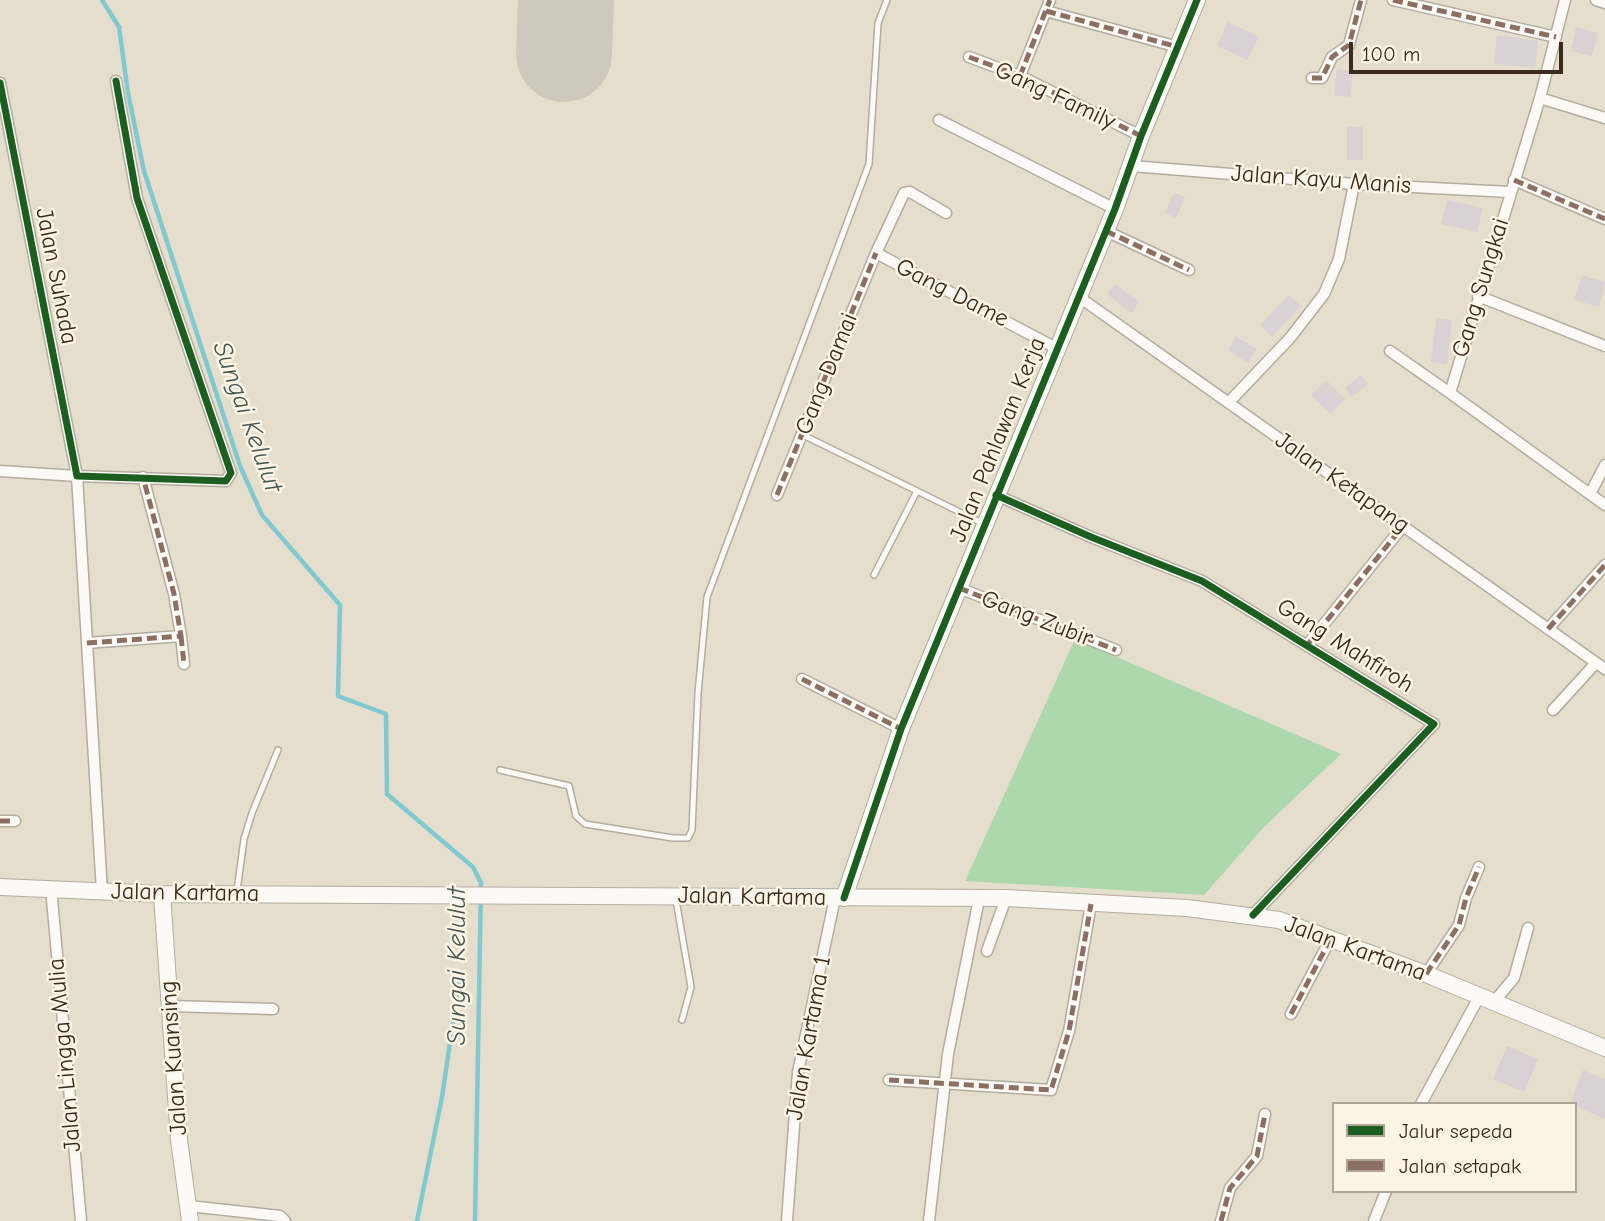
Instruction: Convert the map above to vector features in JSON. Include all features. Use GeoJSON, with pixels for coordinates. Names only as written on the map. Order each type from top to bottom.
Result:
{"type":"FeatureCollection","features":[{"type":"Feature","properties":{"kind":"main road","name":"Jalan Pahlawan Kerja"},"geometry":{"type":"LineString","coordinates":[[840,898],[901,729],[1115,209],[1141,136],[1197,0]]}},
{"type":"Feature","properties":{"kind":"main road","name":"Jalan Kartama"},"geometry":{"type":"LineString","coordinates":[[0,887],[162,894],[1006,898],[1253,915],[1279,920],[1331,938],[1605,1048]]}},
{"type":"Feature","properties":{"kind":"main road","name":"Jalan Kuansing"},"geometry":{"type":"LineString","coordinates":[[162,894],[179,1140],[190,1213]]}},
{"type":"Feature","properties":{"kind":"street"},"geometry":{"type":"LineString","coordinates":[[1312,78],[1322,78],[1332,57],[1349,45],[1361,0]]}},
{"type":"Feature","properties":{"kind":"street"},"geometry":{"type":"LineString","coordinates":[[1393,0],[1556,37]]}},
{"type":"Feature","properties":{"kind":"street","name":"Gang Sungkai"},"geometry":{"type":"LineString","coordinates":[[1450,393],[1540,98],[1565,0]]}},
{"type":"Feature","properties":{"kind":"street"},"geometry":{"type":"LineString","coordinates":[[1597,0],[1605,3]]}},
{"type":"Feature","properties":{"kind":"street"},"geometry":{"type":"LineString","coordinates":[[1020,76],[1048,5],[1178,47]]}},
{"type":"Feature","properties":{"kind":"street","name":"Gang Family"},"geometry":{"type":"LineString","coordinates":[[969,57],[1020,76],[1141,136]]}},
{"type":"Feature","properties":{"kind":"street"},"geometry":{"type":"LineString","coordinates":[[0,471],[219,482],[228,480],[230,473],[137,198],[117,81]]}},
{"type":"Feature","properties":{"kind":"street","name":"Jalan Suhada"},"geometry":{"type":"LineString","coordinates":[[0,83],[5,134],[77,476],[102,892]]}},
{"type":"Feature","properties":{"kind":"street"},"geometry":{"type":"LineString","coordinates":[[1540,98],[1605,118]]}},
{"type":"Feature","properties":{"kind":"street"},"geometry":{"type":"LineString","coordinates":[[939,120],[1115,209]]}},
{"type":"Feature","properties":{"kind":"street","name":"Jalan Kayu Manis"},"geometry":{"type":"LineString","coordinates":[[1132,166],[1354,184],[1510,192]]}},
{"type":"Feature","properties":{"kind":"street"},"geometry":{"type":"LineString","coordinates":[[1514,180],[1605,219]]}},
{"type":"Feature","properties":{"kind":"street"},"geometry":{"type":"LineString","coordinates":[[1229,402],[1290,338],[1324,294],[1339,259],[1354,184]]}},
{"type":"Feature","properties":{"kind":"street","name":"Gang Dame"},"geometry":{"type":"LineString","coordinates":[[946,212],[911,192],[904,193],[876,253],[1056,348]]}},
{"type":"Feature","properties":{"kind":"street"},"geometry":{"type":"LineString","coordinates":[[1106,231],[1189,271]]}},
{"type":"Feature","properties":{"kind":"street","name":"Gang Damai"},"geometry":{"type":"LineString","coordinates":[[776,495],[876,253]]}},
{"type":"Feature","properties":{"kind":"street"},"geometry":{"type":"LineString","coordinates":[[1478,296],[1605,346]]}},
{"type":"Feature","properties":{"kind":"street","name":"Jalan Ketapang"},"geometry":{"type":"LineString","coordinates":[[1079,297],[1600,666]]}},
{"type":"Feature","properties":{"kind":"street"},"geometry":{"type":"LineString","coordinates":[[1390,351],[1605,505]]}},
{"type":"Feature","properties":{"kind":"street"},"geometry":{"type":"LineString","coordinates":[[1590,494],[1605,465]]}},
{"type":"Feature","properties":{"kind":"street"},"geometry":{"type":"LineString","coordinates":[[143,477],[174,594],[184,664]]}},
{"type":"Feature","properties":{"kind":"street","name":"Gang Mahfiroh"},"geometry":{"type":"LineString","coordinates":[[996,495],[1091,537],[1192,576],[1308,644],[1433,724],[1253,915]]}},
{"type":"Feature","properties":{"kind":"street"},"geometry":{"type":"LineString","coordinates":[[1308,644],[1403,526]]}},
{"type":"Feature","properties":{"kind":"street"},"geometry":{"type":"LineString","coordinates":[[1548,629],[1605,565]]}},
{"type":"Feature","properties":{"kind":"street","name":"Gang Zubir"},"geometry":{"type":"LineString","coordinates":[[959,588],[1116,650]]}},
{"type":"Feature","properties":{"kind":"street"},"geometry":{"type":"LineString","coordinates":[[87,643],[181,636]]}},
{"type":"Feature","properties":{"kind":"street"},"geometry":{"type":"LineString","coordinates":[[1553,710],[1600,666]]}},
{"type":"Feature","properties":{"kind":"street"},"geometry":{"type":"LineString","coordinates":[[802,679],[901,729]]}},
{"type":"Feature","properties":{"kind":"street"},"geometry":{"type":"LineString","coordinates":[[0,821],[15,821]]}},
{"type":"Feature","properties":{"kind":"street"},"geometry":{"type":"LineString","coordinates":[[1426,974],[1459,925],[1465,898],[1479,867]]}},
{"type":"Feature","properties":{"kind":"street","name":"Jalan Lingga Mulia"},"geometry":{"type":"LineString","coordinates":[[51,888],[81,1221]]}},
{"type":"Feature","properties":{"kind":"street","name":"Jalan Kartama 1"},"geometry":{"type":"LineString","coordinates":[[787,1221],[798,1072],[840,898]]}},
{"type":"Feature","properties":{"kind":"street"},"geometry":{"type":"LineString","coordinates":[[987,951],[1006,898]]}},
{"type":"Feature","properties":{"kind":"street"},"geometry":{"type":"LineString","coordinates":[[929,1221],[945,1082],[964,967],[979,899]]}},
{"type":"Feature","properties":{"kind":"street"},"geometry":{"type":"LineString","coordinates":[[889,1080],[1046,1091],[1054,1087],[1078,984],[1091,904]]}},
{"type":"Feature","properties":{"kind":"street"},"geometry":{"type":"LineString","coordinates":[[1422,1102],[1486,1000],[1514,978],[1528,928]]}},
{"type":"Feature","properties":{"kind":"street"},"geometry":{"type":"LineString","coordinates":[[1291,1014],[1331,938]]}},
{"type":"Feature","properties":{"kind":"street"},"geometry":{"type":"LineString","coordinates":[[170,1006],[273,1009]]}},
{"type":"Feature","properties":{"kind":"street"},"geometry":{"type":"LineString","coordinates":[[1221,1221],[1230,1188],[1257,1156],[1265,1114]]}},
{"type":"Feature","properties":{"kind":"street"},"geometry":{"type":"LineString","coordinates":[[1374,1221],[1385,1193]]}},
{"type":"Feature","properties":{"kind":"street"},"geometry":{"type":"LineString","coordinates":[[190,1213],[280,1216],[285,1221]]}},
{"type":"Feature","properties":{"kind":"lane"},"geometry":{"type":"LineString","coordinates":[[500,771],[569,786],[576,816],[585,824],[688,838],[692,830],[698,692],[707,597],[869,164],[878,23],[887,0]]}},
{"type":"Feature","properties":{"kind":"lane"},"geometry":{"type":"LineString","coordinates":[[803,435],[985,525]]}},
{"type":"Feature","properties":{"kind":"lane"},"geometry":{"type":"LineString","coordinates":[[874,575],[917,491]]}},
{"type":"Feature","properties":{"kind":"lane"},"geometry":{"type":"LineString","coordinates":[[236,894],[248,826],[278,750]]}},
{"type":"Feature","properties":{"kind":"lane"},"geometry":{"type":"LineString","coordinates":[[675,896],[691,987],[682,1020]]}},
{"type":"Feature","properties":{"kind":"green space"},"geometry":{"type":"Polygon","coordinates":[[[1075,639],[1341,754],[1264,827],[1204,895],[965,881],[1075,639]]]}},
{"type":"Feature","properties":{"kind":"building"},"geometry":{"type":"Polygon","coordinates":[[[1228,22],[1259,37],[1247,60],[1217,46],[1228,22]]]}},
{"type":"Feature","properties":{"kind":"building"},"geometry":{"type":"Polygon","coordinates":[[[1576,27],[1598,33],[1592,56],[1571,51],[1576,27]]]}},
{"type":"Feature","properties":{"kind":"building"},"geometry":{"type":"Polygon","coordinates":[[[1497,35],[1538,41],[1535,68],[1494,64],[1497,35]]]}},
{"type":"Feature","properties":{"kind":"building"},"geometry":{"type":"Polygon","coordinates":[[[1337,69],[1353,71],[1350,97],[1334,95],[1337,69]]]}},
{"type":"Feature","properties":{"kind":"building"},"geometry":{"type":"Polygon","coordinates":[[[1347,127],[1363,127],[1363,160],[1347,160],[1347,127]]]}},
{"type":"Feature","properties":{"kind":"building"},"geometry":{"type":"Polygon","coordinates":[[[1174,193],[1185,197],[1176,218],[1165,213],[1174,193]]]}},
{"type":"Feature","properties":{"kind":"building"},"geometry":{"type":"Polygon","coordinates":[[[1447,200],[1483,208],[1477,232],[1441,224],[1447,200]]]}},
{"type":"Feature","properties":{"kind":"building"},"geometry":{"type":"Polygon","coordinates":[[[1582,275],[1605,282],[1599,307],[1574,300],[1582,275]]]}},
{"type":"Feature","properties":{"kind":"building"},"geometry":{"type":"Polygon","coordinates":[[[1115,284],[1139,302],[1131,313],[1107,294],[1115,284]]]}},
{"type":"Feature","properties":{"kind":"building"},"geometry":{"type":"Polygon","coordinates":[[[1289,295],[1301,306],[1272,337],[1260,325],[1289,295]]]}},
{"type":"Feature","properties":{"kind":"building"},"geometry":{"type":"Polygon","coordinates":[[[1436,318],[1452,320],[1447,364],[1431,362],[1436,318]]]}},
{"type":"Feature","properties":{"kind":"building"},"geometry":{"type":"Polygon","coordinates":[[[1236,336],[1257,349],[1248,363],[1228,350],[1236,336]]]}},
{"type":"Feature","properties":{"kind":"building"},"geometry":{"type":"Polygon","coordinates":[[[1361,375],[1368,384],[1352,397],[1345,388],[1361,375]]]}},
{"type":"Feature","properties":{"kind":"building"},"geometry":{"type":"Polygon","coordinates":[[[1326,380],[1345,399],[1330,414],[1311,395],[1326,380]]]}},
{"type":"Feature","properties":{"kind":"building"},"geometry":{"type":"Polygon","coordinates":[[[1507,1046],[1538,1059],[1524,1092],[1493,1079],[1507,1046]]]}},
{"type":"Feature","properties":{"kind":"building"},"geometry":{"type":"Polygon","coordinates":[[[1583,1070],[1605,1079],[1605,1119],[1577,1107],[1577,1102],[1571,1102],[1583,1070]]]}},
{"type":"Feature","properties":{"kind":"waterway","name":"Sungai Kelulut"},"geometry":{"type":"LineString","coordinates":[[102,0],[119,27],[128,93],[144,171],[240,466],[262,515],[340,605],[338,696],[386,714],[387,794],[473,867],[481,883],[475,1221]]}},
{"type":"Feature","properties":{"kind":"waterway"},"geometry":{"type":"LineString","coordinates":[[417,1221],[442,1097],[460,975]]}},
{"type":"Feature","properties":{"kind":"runway"},"geometry":{"type":"LineString","coordinates":[[564,54],[566,0]]}},
{"type":"Feature","properties":{"kind":"marked path"},"geometry":{"type":"LineString","coordinates":[[1020,76],[1050,0]]}},
{"type":"Feature","properties":{"kind":"marked path"},"geometry":{"type":"LineString","coordinates":[[1312,78],[1322,78],[1332,57],[1349,45],[1361,0]]}},
{"type":"Feature","properties":{"kind":"marked path"},"geometry":{"type":"LineString","coordinates":[[1393,0],[1556,37]]}},
{"type":"Feature","properties":{"kind":"marked path"},"geometry":{"type":"LineString","coordinates":[[1046,11],[1178,47]]}},
{"type":"Feature","properties":{"kind":"marked path"},"geometry":{"type":"LineString","coordinates":[[969,57],[1020,76],[1141,136]]}},
{"type":"Feature","properties":{"kind":"marked path"},"geometry":{"type":"LineString","coordinates":[[1514,180],[1605,219]]}},
{"type":"Feature","properties":{"kind":"marked path"},"geometry":{"type":"LineString","coordinates":[[1106,231],[1189,270]]}},
{"type":"Feature","properties":{"kind":"marked path"},"geometry":{"type":"LineString","coordinates":[[777,495],[876,253]]}},
{"type":"Feature","properties":{"kind":"marked path"},"geometry":{"type":"LineString","coordinates":[[87,643],[181,636],[174,594],[143,477]]}},
{"type":"Feature","properties":{"kind":"marked path"},"geometry":{"type":"LineString","coordinates":[[1308,644],[1403,526]]}},
{"type":"Feature","properties":{"kind":"marked path"},"geometry":{"type":"LineString","coordinates":[[1548,629],[1605,565]]}},
{"type":"Feature","properties":{"kind":"marked path"},"geometry":{"type":"LineString","coordinates":[[959,588],[1116,650]]}},
{"type":"Feature","properties":{"kind":"marked path"},"geometry":{"type":"LineString","coordinates":[[181,636],[184,664]]}},
{"type":"Feature","properties":{"kind":"marked path"},"geometry":{"type":"LineString","coordinates":[[802,679],[901,729]]}},
{"type":"Feature","properties":{"kind":"marked path"},"geometry":{"type":"LineString","coordinates":[[0,821],[15,821]]}},
{"type":"Feature","properties":{"kind":"marked path"},"geometry":{"type":"LineString","coordinates":[[1426,974],[1459,925],[1466,898],[1479,867]]}},
{"type":"Feature","properties":{"kind":"marked path"},"geometry":{"type":"LineString","coordinates":[[889,1080],[1051,1090],[1069,1031],[1091,904]]}},
{"type":"Feature","properties":{"kind":"marked path"},"geometry":{"type":"LineString","coordinates":[[1291,1014],[1331,938]]}},
{"type":"Feature","properties":{"kind":"marked path"},"geometry":{"type":"LineString","coordinates":[[1221,1221],[1230,1188],[1257,1156],[1265,1114]]}},
{"type":"Feature","properties":{"kind":"cycle path"},"geometry":{"type":"LineString","coordinates":[[844,898],[901,729],[1115,209],[1141,136],[1197,0]]}},
{"type":"Feature","properties":{"kind":"cycle path"},"geometry":{"type":"LineString","coordinates":[[0,83],[77,476],[226,481],[231,473],[137,198],[116,81]]}},
{"type":"Feature","properties":{"kind":"cycle path"},"geometry":{"type":"LineString","coordinates":[[996,495],[1091,537],[1202,581],[1434,724],[1253,915]]}}]}
